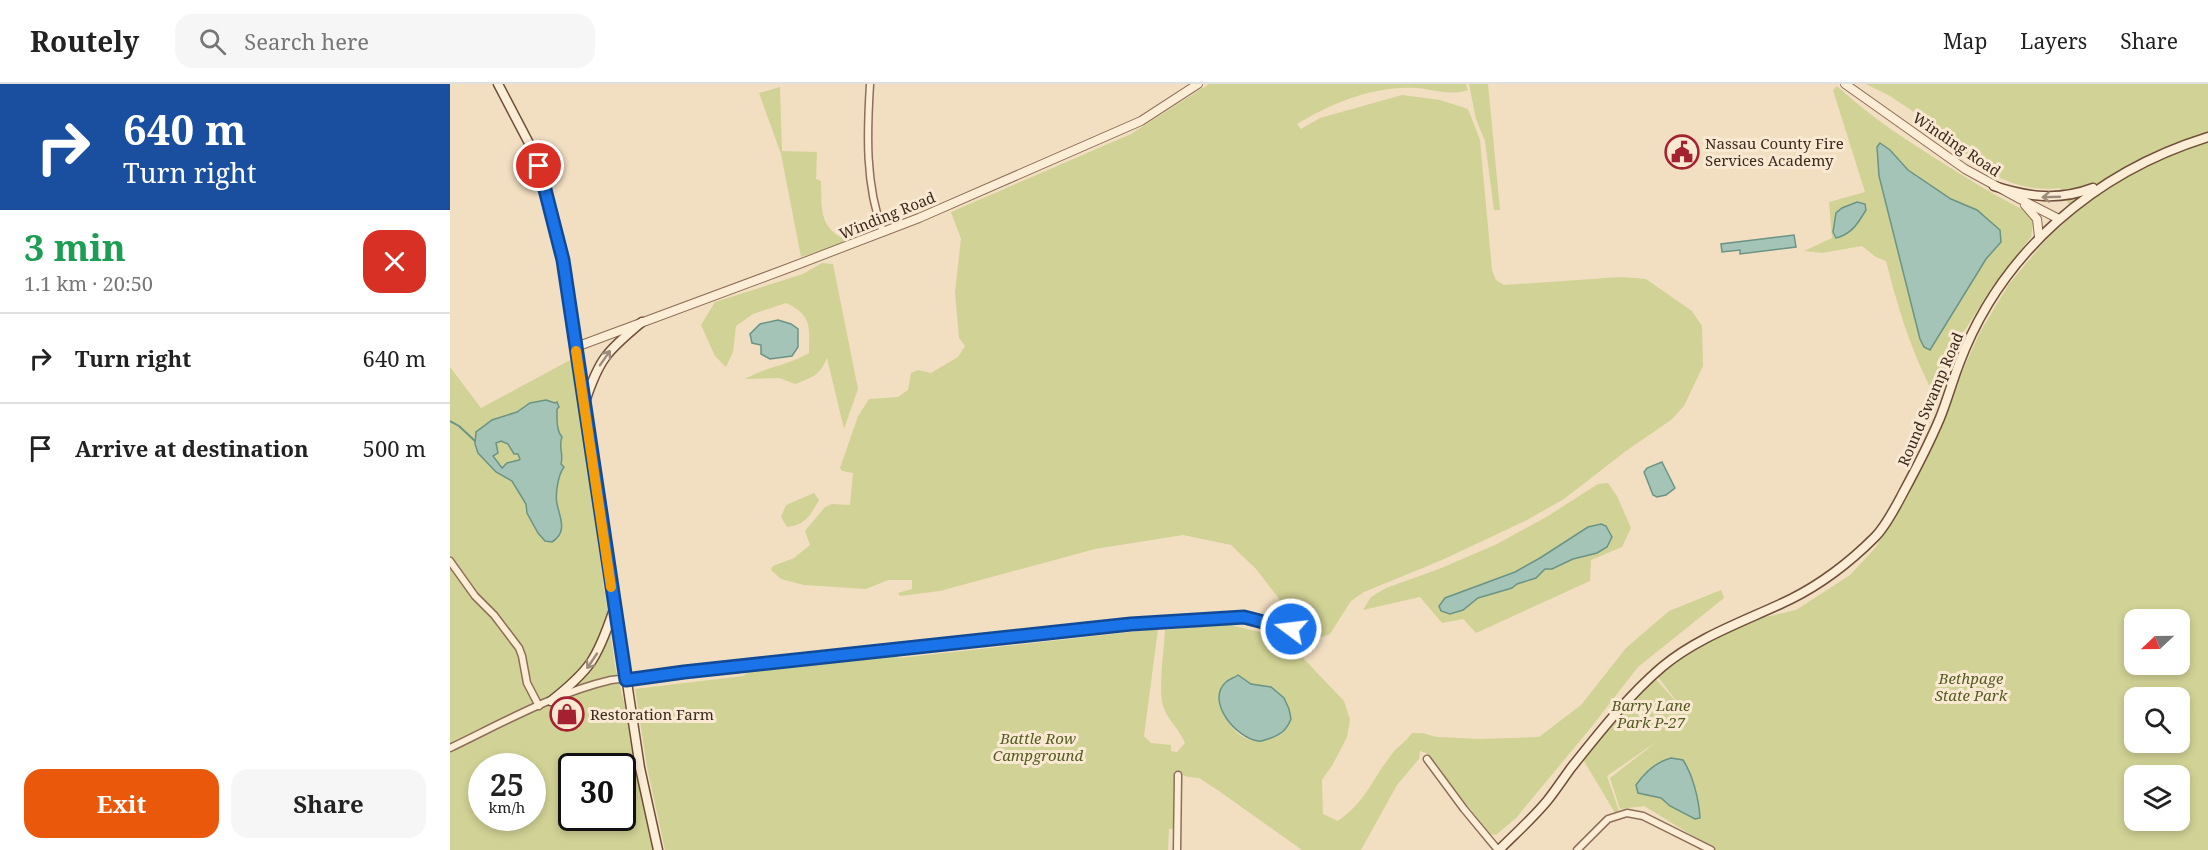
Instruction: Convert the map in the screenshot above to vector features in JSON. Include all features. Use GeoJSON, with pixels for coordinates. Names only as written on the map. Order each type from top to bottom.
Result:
{"type":"FeatureCollection","features":[{"type":"Feature","properties":{"kind":"main road"},"geometry":{"type":"LineString","coordinates":[[498,85],[539,166],[563,260],[614,609],[640,768],[658,850]]}},
{"type":"Feature","properties":{"kind":"main road","name":"Round Swamp Road"},"geometry":{"type":"LineString","coordinates":[[1498,850],[1547,801],[1624,704],[1664,666],[1708,638],[1794,598],[1827,577],[1878,534],[1924,454],[1975,328],[2021,256],[2039,237],[2107,182],[2154,157],[2208,137]]}},
{"type":"Feature","properties":{"kind":"main road"},"geometry":{"type":"LineString","coordinates":[[1994,186],[2042,197],[2069,195],[2107,182]]}},
{"type":"Feature","properties":{"kind":"main road"},"geometry":{"type":"LineString","coordinates":[[584,406],[595,373],[607,353],[642,322]]}},
{"type":"Feature","properties":{"kind":"main road"},"geometry":{"type":"LineString","coordinates":[[551,700],[572,684],[592,663],[602,646],[614,609]]}},
{"type":"Feature","properties":{"kind":"street"},"geometry":{"type":"LineString","coordinates":[[870,84],[867,128],[868,166],[883,232]]}},
{"type":"Feature","properties":{"kind":"street","name":"Winding Road"},"geometry":{"type":"LineString","coordinates":[[576,347],[883,232],[1132,125],[1198,84]]}},
{"type":"Feature","properties":{"kind":"street","name":"Winding Road"},"geometry":{"type":"LineString","coordinates":[[1845,84],[1965,169],[2059,219]]}},
{"type":"Feature","properties":{"kind":"street"},"geometry":{"type":"LineString","coordinates":[[2020,200],[2037,219],[2039,237]]}},
{"type":"Feature","properties":{"kind":"street"},"geometry":{"type":"LineString","coordinates":[[450,561],[475,596],[494,615],[519,648],[527,683],[539,706]]}},
{"type":"Feature","properties":{"kind":"street"},"geometry":{"type":"LineString","coordinates":[[450,748],[551,700],[593,684],[684,672],[1131,624],[1244,617],[1291,629]]}},
{"type":"Feature","properties":{"kind":"street"},"geometry":{"type":"LineString","coordinates":[[1427,759],[1498,850]]}},
{"type":"Feature","properties":{"kind":"street"},"geometry":{"type":"LineString","coordinates":[[1178,775],[1178,850]]}},
{"type":"Feature","properties":{"kind":"street"},"geometry":{"type":"LineString","coordinates":[[1577,850],[1608,819],[1627,813],[1643,816],[1711,850]]}},
{"type":"Feature","properties":{"kind":"green space"},"geometry":{"type":"Polygon","coordinates":[[[1209,84],[1466,84],[1468,90],[1462,92],[1417,88],[1386,89],[1354,97],[1324,109],[1297,124],[1301,129],[1320,118],[1402,95],[1440,100],[1468,109],[1480,140],[1492,270],[1496,280],[1504,285],[1621,277],[1646,279],[1692,311],[1702,326],[1703,366],[1684,406],[1671,420],[1564,499],[1527,520],[1442,560],[1364,592],[1351,601],[1330,634],[1319,638],[1309,638],[1256,569],[1231,545],[1183,535],[1095,549],[940,591],[900,596],[898,593],[912,589],[912,580],[888,580],[866,589],[804,585],[781,579],[771,570],[773,566],[794,558],[810,545],[805,531],[825,507],[832,504],[850,505],[853,473],[842,471],[840,468],[858,416],[869,399],[898,397],[908,390],[911,373],[918,370],[931,373],[958,357],[965,346],[959,338],[955,292],[961,239],[951,212],[1131,134],[1209,84]]]}},
{"type":"Feature","properties":{"kind":"green space"},"geometry":{"type":"Polygon","coordinates":[[[1469,84],[1488,84],[1500,210],[1494,210],[1485,141],[1476,119],[1469,84]]]}},
{"type":"Feature","properties":{"kind":"green space","name":"Bethpage State Park"},"geometry":{"type":"Polygon","coordinates":[[[1866,84],[2208,84],[2208,850],[1716,850],[1644,806],[1620,809],[1610,778],[1659,740],[1607,776],[1619,811],[1615,813],[1581,756],[1653,676],[1681,707],[1651,668],[1686,643],[1717,628],[1796,610],[1850,575],[1876,547],[1898,512],[1943,425],[1961,374],[1980,332],[2009,284],[2044,242],[2074,214],[2060,188],[2041,189],[2022,186],[1988,172],[1926,130],[1936,127],[1890,96],[1866,84]],[[1687,766],[1661,798],[1670,806],[1695,819],[1699,805],[1687,766]]]}},
{"type":"Feature","properties":{"kind":"green space"},"geometry":{"type":"Polygon","coordinates":[[[1837,86],[1917,147],[1979,186],[2030,213],[2033,224],[2031,237],[1990,290],[1960,338],[1939,383],[1929,385],[1915,355],[1886,261],[1876,257],[1862,246],[1822,253],[1804,251],[1832,238],[1829,202],[1865,192],[1833,90],[1837,86]],[[1890,150],[1892,228],[1920,339],[1959,301],[1986,259],[2001,242],[1977,210],[1951,199],[1908,170],[1890,150]]]}},
{"type":"Feature","properties":{"kind":"green space"},"geometry":{"type":"Polygon","coordinates":[[[780,87],[782,151],[817,152],[816,179],[821,181],[823,215],[830,229],[845,239],[841,244],[801,257],[781,154],[759,93],[780,87]]]}},
{"type":"Feature","properties":{"kind":"green space"},"geometry":{"type":"Polygon","coordinates":[[[822,263],[833,264],[858,389],[844,429],[827,358],[815,375],[795,384],[779,378],[745,379],[809,353],[808,323],[795,308],[786,303],[753,314],[736,326],[733,352],[726,367],[715,356],[701,325],[715,302],[803,274],[822,263]]]}},
{"type":"Feature","properties":{"kind":"green space"},"geometry":{"type":"Polygon","coordinates":[[[572,359],[615,666],[660,850],[450,850],[450,367],[481,408],[572,359]]]}},
{"type":"Feature","properties":{"kind":"green space"},"geometry":{"type":"Polygon","coordinates":[[[1608,483],[1617,496],[1631,528],[1622,547],[1591,560],[1590,581],[1476,633],[1463,619],[1442,623],[1420,597],[1363,610],[1371,597],[1386,588],[1439,569],[1497,544],[1548,516],[1598,484],[1608,483]]]}},
{"type":"Feature","properties":{"kind":"green space"},"geometry":{"type":"Polygon","coordinates":[[[814,493],[819,500],[810,515],[803,522],[787,527],[781,517],[786,505],[814,493]]]}},
{"type":"Feature","properties":{"kind":"green space","name":"Battle Row Campground"},"geometry":{"type":"Polygon","coordinates":[[[1721,590],[1724,598],[1638,667],[1516,818],[1496,835],[1490,834],[1426,753],[1420,751],[1419,759],[1397,785],[1361,850],[1302,850],[1199,778],[1188,777],[1174,771],[1173,829],[1169,829],[1168,850],[665,850],[647,767],[635,689],[743,676],[748,672],[891,655],[900,658],[1158,629],[1144,736],[1151,743],[1171,745],[1171,751],[1177,752],[1185,743],[1163,707],[1161,693],[1165,630],[1226,624],[1277,636],[1303,658],[1344,701],[1350,720],[1347,737],[1322,780],[1323,814],[1338,821],[1361,799],[1391,754],[1412,733],[1480,739],[1539,737],[1581,705],[1626,648],[1669,611],[1721,590]],[[1238,675],[1227,680],[1219,696],[1225,716],[1236,731],[1251,740],[1261,740],[1278,735],[1284,731],[1284,698],[1271,687],[1251,684],[1238,675]]]}},
{"type":"Feature","properties":{"kind":"shaded area"},"geometry":{"type":"Polygon","coordinates":[[[1880,143],[1890,150],[1908,170],[1951,199],[1977,210],[2000,230],[2001,242],[1986,259],[1930,350],[1924,347],[1920,339],[1879,176],[1877,147],[1880,143]]]}},
{"type":"Feature","properties":{"kind":"shaded area"},"geometry":{"type":"Polygon","coordinates":[[[1857,202],[1865,204],[1866,210],[1850,231],[1836,238],[1833,232],[1836,213],[1857,202]]]}},
{"type":"Feature","properties":{"kind":"shaded area"},"geometry":{"type":"Polygon","coordinates":[[[1794,235],[1796,247],[1740,254],[1740,250],[1722,252],[1721,244],[1794,235]]]}},
{"type":"Feature","properties":{"kind":"shaded area"},"geometry":{"type":"Polygon","coordinates":[[[778,320],[798,329],[798,347],[792,356],[770,359],[761,354],[761,345],[752,343],[750,334],[760,324],[778,320]]]}},
{"type":"Feature","properties":{"kind":"shaded area"},"geometry":{"type":"Polygon","coordinates":[[[546,400],[557,402],[559,407],[557,424],[562,437],[561,464],[564,467],[556,500],[561,529],[560,534],[552,542],[545,541],[538,533],[527,513],[526,504],[512,481],[496,472],[478,453],[475,444],[476,432],[492,420],[517,412],[530,403],[546,400]],[[501,441],[496,443],[498,453],[493,456],[502,468],[507,463],[520,459],[508,444],[501,441]]]}},
{"type":"Feature","properties":{"kind":"shaded area"},"geometry":{"type":"Polygon","coordinates":[[[1662,462],[1675,488],[1666,495],[1657,497],[1653,495],[1644,472],[1647,468],[1662,462]]]}},
{"type":"Feature","properties":{"kind":"shaded area"},"geometry":{"type":"Polygon","coordinates":[[[1601,524],[1606,526],[1612,537],[1607,547],[1597,553],[1573,559],[1552,569],[1545,569],[1536,578],[1478,598],[1463,610],[1450,614],[1441,611],[1439,606],[1445,598],[1515,572],[1588,527],[1601,524]]]}},
{"type":"Feature","properties":{"kind":"shaded area"},"geometry":{"type":"Polygon","coordinates":[[[1238,675],[1251,684],[1271,687],[1284,698],[1291,719],[1281,733],[1258,741],[1241,733],[1226,718],[1219,699],[1220,690],[1227,681],[1238,675]]]}},
{"type":"Feature","properties":{"kind":"shaded area"},"geometry":{"type":"Polygon","coordinates":[[[1671,758],[1683,760],[1687,766],[1695,788],[1700,818],[1695,819],[1670,806],[1661,798],[1638,793],[1636,785],[1643,776],[1651,768],[1671,758]]]}},
{"type":"Feature","properties":{"kind":"waterway"},"geometry":{"type":"LineString","coordinates":[[450,421],[475,441]]}},
{"type":"Feature","properties":{"kind":"slow traffic"},"geometry":{"type":"LineString","coordinates":[[576,351],[611,587]]}},
{"type":"Feature","properties":{"kind":"place","name":"Nassau County Fire Services Academy"},"geometry":{"type":"Point","coordinates":[1682,152]}},
{"type":"Feature","properties":{"kind":"place","name":"Restoration Farm"},"geometry":{"type":"Point","coordinates":[567,714]}},
{"type":"Feature","properties":{"kind":"route"},"geometry":{"type":"LineString","coordinates":[[539,166],[563,260],[626,680],[1131,624],[1244,617],[1291,629]]}},
{"type":"Feature","properties":{"kind":"park label","name":"Barry Lane Park P-27"},"geometry":{"type":"Point","coordinates":[1651,714]}}]}
